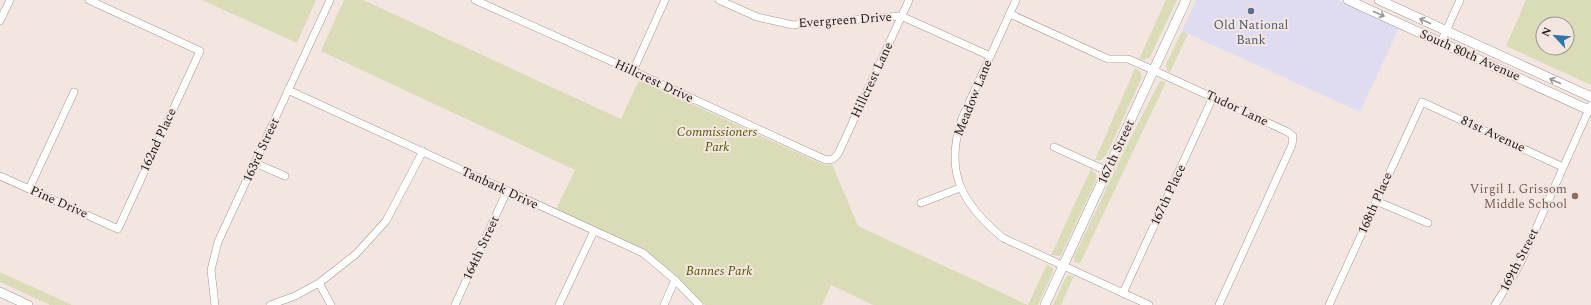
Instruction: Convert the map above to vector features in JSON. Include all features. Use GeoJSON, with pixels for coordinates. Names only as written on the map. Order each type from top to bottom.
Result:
{"type":"FeatureCollection","features":[{"type":"Feature","properties":{"kind":"street"},"geometry":{"type":"LineString","coordinates":[[0,21],[10,0]]}},
{"type":"Feature","properties":{"kind":"street","name":"162nd Place"},"geometry":{"type":"LineString","coordinates":[[89,0],[200,51],[118,229]]}},
{"type":"Feature","properties":{"kind":"street","name":"163rd Street"},"geometry":{"type":"LineString","coordinates":[[215,305],[211,270],[218,242],[330,0]]}},
{"type":"Feature","properties":{"kind":"street","name":"Hillcrest Drive"},"geometry":{"type":"LineString","coordinates":[[475,0],[819,157],[826,160],[833,159]]}},
{"type":"Feature","properties":{"kind":"street"},"geometry":{"type":"LineString","coordinates":[[633,71],[665,0]]}},
{"type":"Feature","properties":{"kind":"street","name":"Evergreen Drive"},"geometry":{"type":"LineString","coordinates":[[719,0],[757,17],[793,25],[901,16],[990,56]]}},
{"type":"Feature","properties":{"kind":"street","name":"Hillcrest Lane"},"geometry":{"type":"LineString","coordinates":[[833,159],[838,154],[909,0]]}},
{"type":"Feature","properties":{"kind":"street","name":"Meadow Lane"},"geometry":{"type":"LineString","coordinates":[[1016,0],[962,118],[956,137],[955,154],[960,188],[970,206],[984,223],[1003,238],[1149,305]]}},
{"type":"Feature","properties":{"kind":"street","name":"167th Street"},"geometry":{"type":"LineString","coordinates":[[1046,305],[1186,0]]}},
{"type":"Feature","properties":{"kind":"street","name":"South 80th Avenue"},"geometry":{"type":"LineString","coordinates":[[1348,0],[1590,108]]}},
{"type":"Feature","properties":{"kind":"street","name":"South 80th Avenue"},"geometry":{"type":"LineString","coordinates":[[1379,0],[1591,97]]}},
{"type":"Feature","properties":{"kind":"street"},"geometry":{"type":"LineString","coordinates":[[1441,42],[1460,0]]}},
{"type":"Feature","properties":{"kind":"street","name":"Tudor Lane"},"geometry":{"type":"LineString","coordinates":[[1010,14],[1108,59],[1128,59],[1154,70],[1288,132],[1294,139],[1219,305]]}},
{"type":"Feature","properties":{"kind":"street","name":"Tanbark Drive"},"geometry":{"type":"LineString","coordinates":[[288,90],[643,253],[675,280],[699,305]]}},
{"type":"Feature","properties":{"kind":"street"},"geometry":{"type":"LineString","coordinates":[[29,189],[74,92]]}},
{"type":"Feature","properties":{"kind":"street","name":"167th Place"},"geometry":{"type":"LineString","coordinates":[[1123,293],[1214,97]]}},
{"type":"Feature","properties":{"kind":"street","name":"81st Avenue"},"geometry":{"type":"LineString","coordinates":[[1422,102],[1563,167]]}},
{"type":"Feature","properties":{"kind":"street","name":"168th Place"},"geometry":{"type":"LineString","coordinates":[[1329,305],[1422,102]]}},
{"type":"Feature","properties":{"kind":"street","name":"169th Street"},"geometry":{"type":"LineString","coordinates":[[1495,305],[1521,262],[1590,108]]}},
{"type":"Feature","properties":{"kind":"street"},"geometry":{"type":"LineString","coordinates":[[1054,147],[1108,171]]}},
{"type":"Feature","properties":{"kind":"street"},"geometry":{"type":"LineString","coordinates":[[270,305],[295,296],[319,283],[356,254],[386,221],[423,151]]}},
{"type":"Feature","properties":{"kind":"street"},"geometry":{"type":"LineString","coordinates":[[255,163],[285,176]]}},
{"type":"Feature","properties":{"kind":"street","name":"Pine Drive"},"geometry":{"type":"LineString","coordinates":[[0,176],[118,229]]}},
{"type":"Feature","properties":{"kind":"street"},"geometry":{"type":"LineString","coordinates":[[921,203],[960,188]]}},
{"type":"Feature","properties":{"kind":"street","name":"164th Street"},"geometry":{"type":"LineString","coordinates":[[455,305],[508,191]]}},
{"type":"Feature","properties":{"kind":"street"},"geometry":{"type":"LineString","coordinates":[[1376,200],[1428,223]]}},
{"type":"Feature","properties":{"kind":"street"},"geometry":{"type":"LineString","coordinates":[[559,305],[594,231]]}},
{"type":"Feature","properties":{"kind":"street"},"geometry":{"type":"LineString","coordinates":[[664,305],[675,280]]}},
{"type":"Feature","properties":{"kind":"street"},"geometry":{"type":"LineString","coordinates":[[319,283],[332,305]]}},
{"type":"Feature","properties":{"kind":"street"},"geometry":{"type":"LineString","coordinates":[[0,292],[28,305]]}},
{"type":"Feature","properties":{"kind":"shaded area"},"geometry":{"type":"Polygon","coordinates":[[[1196,0],[1339,0],[1399,28],[1360,112],[1182,31],[1196,0]]]}},
{"type":"Feature","properties":{"kind":"green space"},"geometry":{"type":"Polygon","coordinates":[[[202,0],[316,0],[297,43],[202,0]]]}},
{"type":"Feature","properties":{"kind":"green space"},"geometry":{"type":"Polygon","coordinates":[[[344,0],[363,0],[621,119],[639,80],[820,163],[825,165],[832,164],[858,226],[1028,305],[873,305],[831,285],[822,305],[705,305],[663,265],[650,255],[556,210],[575,170],[321,51],[344,0]]]}},
{"type":"Feature","properties":{"kind":"green space"},"geometry":{"type":"Polygon","coordinates":[[[1166,0],[1177,0],[1150,57],[1144,60],[1139,59],[1166,0]]]}},
{"type":"Feature","properties":{"kind":"green space"},"geometry":{"type":"Polygon","coordinates":[[[1526,0],[1591,0],[1591,85],[1506,46],[1526,0]]]}},
{"type":"Feature","properties":{"kind":"green space"},"geometry":{"type":"Polygon","coordinates":[[[1182,31],[1188,34],[1170,72],[1167,71],[1166,64],[1182,31]]]}},
{"type":"Feature","properties":{"kind":"green space"},"geometry":{"type":"Polygon","coordinates":[[[1135,68],[1140,71],[1142,77],[1107,154],[1101,160],[1095,160],[1135,68]]]}},
{"type":"Feature","properties":{"kind":"green space"},"geometry":{"type":"Polygon","coordinates":[[[1160,81],[1166,82],[1080,263],[1074,262],[1074,257],[1127,145],[1160,81]]]}},
{"type":"Feature","properties":{"kind":"green space"},"geometry":{"type":"Polygon","coordinates":[[[1091,169],[1096,174],[1096,180],[1062,253],[1060,256],[1051,255],[1091,169]]]}},
{"type":"Feature","properties":{"kind":"green space"},"geometry":{"type":"Polygon","coordinates":[[[1047,264],[1053,268],[1053,272],[1038,305],[1028,305],[1047,264]]]}},
{"type":"Feature","properties":{"kind":"green space"},"geometry":{"type":"Polygon","coordinates":[[[0,272],[72,305],[50,305],[0,282],[0,272]]]}},
{"type":"Feature","properties":{"kind":"green space"},"geometry":{"type":"Polygon","coordinates":[[[1069,275],[1074,276],[1061,305],[1053,305],[1066,277],[1069,275]]]}},
{"type":"Feature","properties":{"kind":"place","name":"Old National Bank"},"geometry":{"type":"Point","coordinates":[1251,11]}},
{"type":"Feature","properties":{"kind":"place","name":"Virgil I. Grissom Middle School"},"geometry":{"type":"Point","coordinates":[1575,196]}},
{"type":"Feature","properties":{"kind":"park label","name":"Commissioners Park"},"geometry":{"type":"Point","coordinates":[717,140]}},
{"type":"Feature","properties":{"kind":"park label","name":"Bannes Park"},"geometry":{"type":"Point","coordinates":[719,271]}}]}
